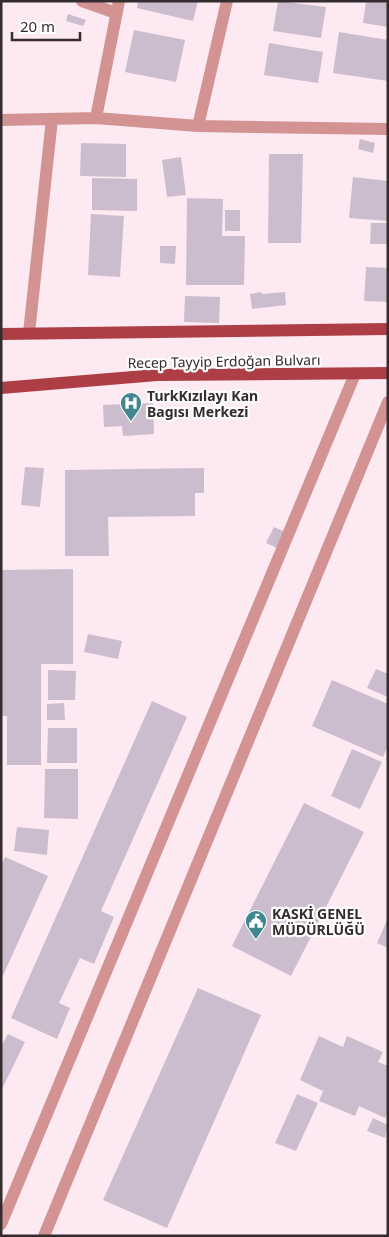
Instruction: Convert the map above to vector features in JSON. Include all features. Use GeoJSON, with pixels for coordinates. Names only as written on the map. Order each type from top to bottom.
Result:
{"type":"FeatureCollection","features":[{"type":"Feature","properties":{"kind":"main road"},"geometry":{"type":"LineString","coordinates":[[1,334],[388,329]]}},
{"type":"Feature","properties":{"kind":"main road","name":"Recep Tayyip Erdoğan Bulvarı"},"geometry":{"type":"LineString","coordinates":[[1,388],[157,374],[388,373]]}},
{"type":"Feature","properties":{"kind":"street"},"geometry":{"type":"LineString","coordinates":[[82,1],[118,7],[96,118]]}},
{"type":"Feature","properties":{"kind":"street"},"geometry":{"type":"LineString","coordinates":[[198,126],[227,1]]}},
{"type":"Feature","properties":{"kind":"street"},"geometry":{"type":"LineString","coordinates":[[1,120],[96,118],[198,126],[388,129]]}},
{"type":"Feature","properties":{"kind":"street"},"geometry":{"type":"LineString","coordinates":[[29,333],[52,119]]}},
{"type":"Feature","properties":{"kind":"street"},"geometry":{"type":"LineString","coordinates":[[1,1224],[355,374]]}},
{"type":"Feature","properties":{"kind":"street"},"geometry":{"type":"LineString","coordinates":[[44,1236],[388,402]]}},
{"type":"Feature","properties":{"kind":"building"},"geometry":{"type":"Polygon","coordinates":[[[138,1],[198,1],[193,21],[137,8],[138,1]]]}},
{"type":"Feature","properties":{"kind":"building"},"geometry":{"type":"Polygon","coordinates":[[[278,1],[326,7],[321,38],[273,31],[278,1]]]}},
{"type":"Feature","properties":{"kind":"building"},"geometry":{"type":"Polygon","coordinates":[[[366,1],[388,1],[388,27],[363,23],[366,1]]]}},
{"type":"Feature","properties":{"kind":"building"},"geometry":{"type":"Polygon","coordinates":[[[68,14],[86,20],[83,26],[66,21],[68,14]]]}},
{"type":"Feature","properties":{"kind":"building"},"geometry":{"type":"Polygon","coordinates":[[[134,30],[185,40],[176,82],[125,72],[134,30]]]}},
{"type":"Feature","properties":{"kind":"building"},"geometry":{"type":"Polygon","coordinates":[[[339,32],[388,40],[388,81],[333,73],[339,32]]]}},
{"type":"Feature","properties":{"kind":"building"},"geometry":{"type":"Polygon","coordinates":[[[269,43],[323,52],[318,83],[264,75],[269,43]]]}},
{"type":"Feature","properties":{"kind":"building"},"geometry":{"type":"Polygon","coordinates":[[[360,139],[375,143],[373,153],[358,149],[360,139]]]}},
{"type":"Feature","properties":{"kind":"building"},"geometry":{"type":"Polygon","coordinates":[[[81,143],[126,144],[126,177],[80,176],[81,143]]]}},
{"type":"Feature","properties":{"kind":"building"},"geometry":{"type":"Polygon","coordinates":[[[269,154],[303,154],[301,243],[268,243],[269,154]]]}},
{"type":"Feature","properties":{"kind":"building"},"geometry":{"type":"Polygon","coordinates":[[[181,157],[186,195],[167,197],[162,160],[181,157]]]}},
{"type":"Feature","properties":{"kind":"building"},"geometry":{"type":"Polygon","coordinates":[[[353,177],[388,181],[388,221],[349,218],[353,177]]]}},
{"type":"Feature","properties":{"kind":"building"},"geometry":{"type":"Polygon","coordinates":[[[92,178],[137,179],[137,211],[92,210],[92,178]]]}},
{"type":"Feature","properties":{"kind":"building"},"geometry":{"type":"Polygon","coordinates":[[[187,198],[223,199],[222,236],[245,236],[244,285],[186,285],[187,198]]]}},
{"type":"Feature","properties":{"kind":"building"},"geometry":{"type":"Polygon","coordinates":[[[225,210],[240,210],[240,231],[225,231],[225,210]]]}},
{"type":"Feature","properties":{"kind":"building"},"geometry":{"type":"Polygon","coordinates":[[[91,214],[124,216],[120,277],[88,275],[91,214]]]}},
{"type":"Feature","properties":{"kind":"building"},"geometry":{"type":"Polygon","coordinates":[[[371,223],[388,223],[388,244],[370,244],[371,223]]]}},
{"type":"Feature","properties":{"kind":"building"},"geometry":{"type":"Polygon","coordinates":[[[160,246],[176,246],[175,264],[160,263],[160,246]]]}},
{"type":"Feature","properties":{"kind":"building"},"geometry":{"type":"Polygon","coordinates":[[[366,267],[388,268],[388,302],[364,301],[366,267]]]}},
{"type":"Feature","properties":{"kind":"building"},"geometry":{"type":"Polygon","coordinates":[[[261,292],[262,294],[285,292],[286,305],[252,309],[250,294],[261,292]]]}},
{"type":"Feature","properties":{"kind":"building"},"geometry":{"type":"Polygon","coordinates":[[[185,296],[220,297],[219,323],[184,322],[185,296]]]}},
{"type":"Feature","properties":{"kind":"building"},"geometry":{"type":"Polygon","coordinates":[[[153,403],[154,434],[123,436],[122,426],[104,427],[103,405],[153,403]]]}},
{"type":"Feature","properties":{"kind":"building"},"geometry":{"type":"Polygon","coordinates":[[[25,467],[44,468],[40,507],[21,505],[25,467]]]}},
{"type":"Feature","properties":{"kind":"building"},"geometry":{"type":"Polygon","coordinates":[[[204,468],[204,493],[195,493],[195,516],[108,517],[109,556],[65,556],[65,470],[204,468]]]}},
{"type":"Feature","properties":{"kind":"building"},"geometry":{"type":"Polygon","coordinates":[[[274,527],[285,532],[277,548],[266,543],[274,527]]]}},
{"type":"Feature","properties":{"kind":"building"},"geometry":{"type":"Polygon","coordinates":[[[73,569],[73,664],[41,664],[41,765],[7,765],[7,716],[1,716],[1,570],[73,569]]]}},
{"type":"Feature","properties":{"kind":"building"},"geometry":{"type":"Polygon","coordinates":[[[88,634],[122,641],[118,659],[84,652],[88,634]]]}},
{"type":"Feature","properties":{"kind":"building"},"geometry":{"type":"Polygon","coordinates":[[[376,669],[388,674],[388,697],[367,688],[376,669]]]}},
{"type":"Feature","properties":{"kind":"building"},"geometry":{"type":"Polygon","coordinates":[[[48,670],[76,671],[75,700],[48,700],[48,670]]]}},
{"type":"Feature","properties":{"kind":"building"},"geometry":{"type":"Polygon","coordinates":[[[332,680],[388,704],[388,746],[383,757],[312,726],[332,680]]]}},
{"type":"Feature","properties":{"kind":"building"},"geometry":{"type":"Polygon","coordinates":[[[152,701],[187,717],[101,911],[114,917],[94,964],[80,958],[59,1003],[70,1008],[57,1039],[11,1018],[152,701]]]}},
{"type":"Feature","properties":{"kind":"building"},"geometry":{"type":"Polygon","coordinates":[[[64,703],[65,720],[47,720],[47,704],[64,703]]]}},
{"type":"Feature","properties":{"kind":"building"},"geometry":{"type":"Polygon","coordinates":[[[48,728],[77,728],[77,763],[47,763],[48,728]]]}},
{"type":"Feature","properties":{"kind":"building"},"geometry":{"type":"Polygon","coordinates":[[[352,749],[382,762],[360,809],[331,796],[352,749]]]}},
{"type":"Feature","properties":{"kind":"building"},"geometry":{"type":"Polygon","coordinates":[[[45,769],[78,769],[78,819],[44,818],[45,769]]]}},
{"type":"Feature","properties":{"kind":"building"},"geometry":{"type":"Polygon","coordinates":[[[304,803],[364,832],[291,976],[232,946],[304,803]]]}},
{"type":"Feature","properties":{"kind":"building"},"geometry":{"type":"Polygon","coordinates":[[[17,827],[49,830],[47,855],[14,851],[17,827]]]}},
{"type":"Feature","properties":{"kind":"building"},"geometry":{"type":"Polygon","coordinates":[[[5,857],[48,876],[1,980],[1,865],[5,857]]]}},
{"type":"Feature","properties":{"kind":"building"},"geometry":{"type":"Polygon","coordinates":[[[388,918],[388,948],[377,943],[388,918]]]}},
{"type":"Feature","properties":{"kind":"building"},"geometry":{"type":"Polygon","coordinates":[[[198,988],[261,1015],[167,1228],[103,1200],[198,988]]]}},
{"type":"Feature","properties":{"kind":"building"},"geometry":{"type":"Polygon","coordinates":[[[8,1034],[25,1042],[1,1091],[1,1047],[8,1034]]]}},
{"type":"Feature","properties":{"kind":"building"},"geometry":{"type":"Polygon","coordinates":[[[319,1036],[343,1047],[347,1036],[383,1052],[378,1062],[388,1066],[388,1111],[385,1118],[359,1106],[355,1116],[319,1101],[323,1091],[300,1080],[319,1036]]]}},
{"type":"Feature","properties":{"kind":"building"},"geometry":{"type":"Polygon","coordinates":[[[297,1094],[318,1103],[296,1151],[275,1143],[297,1094]]]}},
{"type":"Feature","properties":{"kind":"building"},"geometry":{"type":"Polygon","coordinates":[[[373,1118],[388,1125],[385,1138],[367,1131],[373,1118]]]}},
{"type":"Feature","properties":{"kind":"place","name":"TurkKızılayı Kan Bagısı Merkezi"},"geometry":{"type":"Point","coordinates":[131,422]}},
{"type":"Feature","properties":{"kind":"place","name":"KASKİ GENEL MÜDÜRLÜĞÜ"},"geometry":{"type":"Point","coordinates":[256,940]}}]}
